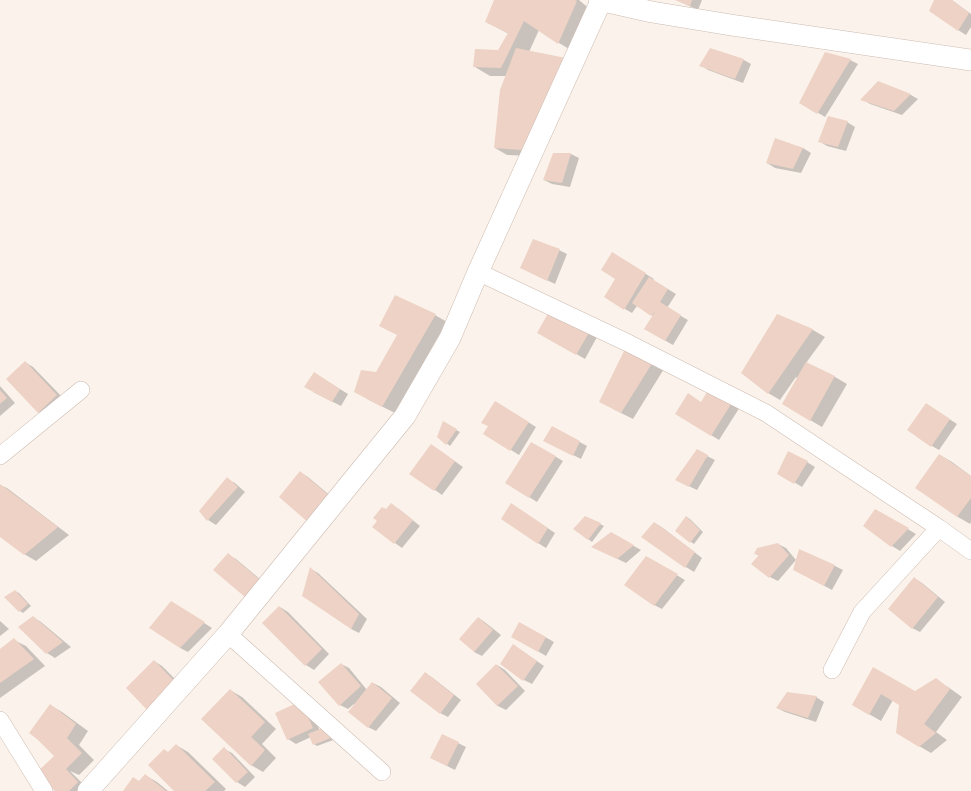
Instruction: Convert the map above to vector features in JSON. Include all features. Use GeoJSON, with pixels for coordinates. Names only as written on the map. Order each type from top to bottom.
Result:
{"type":"FeatureCollection","features":[{"type":"Feature","properties":{"kind":"street"},"geometry":{"type":"LineString","coordinates":[[88,791],[228,634],[405,416],[450,338],[600,0],[652,12],[730,25],[971,60]]}},
{"type":"Feature","properties":{"kind":"street"},"geometry":{"type":"LineString","coordinates":[[478,272],[628,343],[766,413],[971,550]]}},
{"type":"Feature","properties":{"kind":"street"},"geometry":{"type":"LineString","coordinates":[[0,456],[81,390]]}},
{"type":"Feature","properties":{"kind":"street"},"geometry":{"type":"LineString","coordinates":[[832,670],[862,612],[940,528]]}},
{"type":"Feature","properties":{"kind":"street"},"geometry":{"type":"LineString","coordinates":[[228,634],[382,772]]}},
{"type":"Feature","properties":{"kind":"street"},"geometry":{"type":"LineString","coordinates":[[0,720],[44,791]]}},
{"type":"Feature","properties":{"kind":"building"},"geometry":{"type":"Polygon","coordinates":[[[494,0],[577,1],[558,44],[524,21],[501,68],[473,67],[475,49],[498,50],[508,33],[485,22],[494,0]]]}},
{"type":"Feature","properties":{"kind":"building"},"geometry":{"type":"Polygon","coordinates":[[[675,0],[692,0],[690,6],[675,0]]]}},
{"type":"Feature","properties":{"kind":"building"},"geometry":{"type":"Polygon","coordinates":[[[934,0],[952,0],[969,13],[958,31],[929,11],[934,0]]]}},
{"type":"Feature","properties":{"kind":"building"},"geometry":{"type":"Polygon","coordinates":[[[516,48],[566,58],[522,150],[494,148],[500,90],[516,48]]]}},
{"type":"Feature","properties":{"kind":"building"},"geometry":{"type":"Polygon","coordinates":[[[710,48],[744,59],[735,79],[699,66],[710,48]]]}},
{"type":"Feature","properties":{"kind":"building"},"geometry":{"type":"Polygon","coordinates":[[[825,52],[851,59],[817,114],[799,103],[825,52]]]}},
{"type":"Feature","properties":{"kind":"building"},"geometry":{"type":"Polygon","coordinates":[[[878,81],[911,94],[894,111],[860,100],[878,81]]]}},
{"type":"Feature","properties":{"kind":"building"},"geometry":{"type":"Polygon","coordinates":[[[828,116],[848,121],[838,147],[818,142],[828,116]]]}},
{"type":"Feature","properties":{"kind":"building"},"geometry":{"type":"Polygon","coordinates":[[[775,138],[803,148],[793,169],[766,163],[775,138]]]}},
{"type":"Feature","properties":{"kind":"building"},"geometry":{"type":"Polygon","coordinates":[[[553,153],[571,153],[562,183],[543,180],[553,153]]]}},
{"type":"Feature","properties":{"kind":"building"},"geometry":{"type":"Polygon","coordinates":[[[533,239],[560,249],[547,281],[520,268],[533,239]]]}},
{"type":"Feature","properties":{"kind":"building"},"geometry":{"type":"Polygon","coordinates":[[[612,252],[646,273],[624,310],[604,297],[615,279],[601,270],[612,252]]]}},
{"type":"Feature","properties":{"kind":"building"},"geometry":{"type":"Polygon","coordinates":[[[649,277],[668,289],[660,302],[681,315],[665,341],[644,329],[656,310],[651,316],[632,303],[649,277]]]}},
{"type":"Feature","properties":{"kind":"building"},"geometry":{"type":"Polygon","coordinates":[[[395,295],[436,314],[382,407],[354,392],[361,370],[376,372],[397,335],[379,326],[395,295]]]}},
{"type":"Feature","properties":{"kind":"building"},"geometry":{"type":"Polygon","coordinates":[[[551,308],[590,331],[576,355],[537,333],[551,308]]]}},
{"type":"Feature","properties":{"kind":"building"},"geometry":{"type":"Polygon","coordinates":[[[777,314],[813,329],[768,394],[741,373],[777,314]]]}},
{"type":"Feature","properties":{"kind":"building"},"geometry":{"type":"Polygon","coordinates":[[[624,351],[656,357],[621,413],[599,402],[624,351]]]}},
{"type":"Feature","properties":{"kind":"building"},"geometry":{"type":"Polygon","coordinates":[[[25,361],[57,395],[38,413],[6,379],[25,361]]]}},
{"type":"Feature","properties":{"kind":"building"},"geometry":{"type":"Polygon","coordinates":[[[806,362],[835,376],[810,421],[782,404],[806,362]]]}},
{"type":"Feature","properties":{"kind":"building"},"geometry":{"type":"Polygon","coordinates":[[[314,372],[340,389],[332,402],[304,387],[314,372]]]}},
{"type":"Feature","properties":{"kind":"building"},"geometry":{"type":"Polygon","coordinates":[[[710,387],[733,401],[711,436],[675,414],[688,393],[701,402],[710,387]]]}},
{"type":"Feature","properties":{"kind":"building"},"geometry":{"type":"Polygon","coordinates":[[[0,390],[7,398],[0,404],[0,390]]]}},
{"type":"Feature","properties":{"kind":"building"},"geometry":{"type":"Polygon","coordinates":[[[495,401],[529,422],[510,451],[483,434],[488,426],[481,423],[495,401]]]}},
{"type":"Feature","properties":{"kind":"building"},"geometry":{"type":"Polygon","coordinates":[[[926,403],[950,419],[931,447],[907,430],[926,403]]]}},
{"type":"Feature","properties":{"kind":"building"},"geometry":{"type":"Polygon","coordinates":[[[443,421],[457,429],[446,445],[437,437],[443,421]]]}},
{"type":"Feature","properties":{"kind":"building"},"geometry":{"type":"Polygon","coordinates":[[[552,426],[580,441],[573,456],[543,441],[552,426]]]}},
{"type":"Feature","properties":{"kind":"building"},"geometry":{"type":"Polygon","coordinates":[[[531,442],[556,456],[529,498],[505,483],[531,442]]]}},
{"type":"Feature","properties":{"kind":"building"},"geometry":{"type":"Polygon","coordinates":[[[431,444],[455,461],[434,491],[409,474],[431,444]]]}},
{"type":"Feature","properties":{"kind":"building"},"geometry":{"type":"Polygon","coordinates":[[[697,449],[708,455],[689,487],[675,480],[697,449]]]}},
{"type":"Feature","properties":{"kind":"building"},"geometry":{"type":"Polygon","coordinates":[[[788,451],[808,461],[794,484],[777,474],[788,451]]]}},
{"type":"Feature","properties":{"kind":"building"},"geometry":{"type":"Polygon","coordinates":[[[939,454],[971,476],[971,498],[957,517],[915,488],[939,454]]]}},
{"type":"Feature","properties":{"kind":"building"},"geometry":{"type":"Polygon","coordinates":[[[300,471],[332,498],[310,524],[279,497],[300,471]]]}},
{"type":"Feature","properties":{"kind":"building"},"geometry":{"type":"Polygon","coordinates":[[[227,477],[238,487],[207,521],[199,511],[227,477]]]}},
{"type":"Feature","properties":{"kind":"building"},"geometry":{"type":"Polygon","coordinates":[[[0,484],[58,527],[24,555],[0,537],[0,484]]]}},
{"type":"Feature","properties":{"kind":"building"},"geometry":{"type":"Polygon","coordinates":[[[391,503],[413,520],[394,544],[372,527],[377,521],[373,518],[382,507],[386,509],[391,503]]]}},
{"type":"Feature","properties":{"kind":"building"},"geometry":{"type":"Polygon","coordinates":[[[511,503],[548,528],[538,544],[501,519],[511,503]]]}},
{"type":"Feature","properties":{"kind":"building"},"geometry":{"type":"Polygon","coordinates":[[[875,509],[909,528],[891,547],[863,526],[875,509]]]}},
{"type":"Feature","properties":{"kind":"building"},"geometry":{"type":"Polygon","coordinates":[[[585,516],[601,523],[588,540],[573,529],[585,516]]]}},
{"type":"Feature","properties":{"kind":"building"},"geometry":{"type":"Polygon","coordinates":[[[686,516],[700,530],[690,543],[675,531],[686,516]]]}},
{"type":"Feature","properties":{"kind":"building"},"geometry":{"type":"Polygon","coordinates":[[[654,522],[695,552],[685,568],[641,537],[654,522]]]}},
{"type":"Feature","properties":{"kind":"building"},"geometry":{"type":"Polygon","coordinates":[[[611,532],[634,545],[617,559],[591,547],[611,532]]]}},
{"type":"Feature","properties":{"kind":"building"},"geometry":{"type":"Polygon","coordinates":[[[778,543],[789,555],[769,578],[751,564],[759,555],[754,554],[757,548],[778,543]]]}},
{"type":"Feature","properties":{"kind":"building"},"geometry":{"type":"Polygon","coordinates":[[[799,549],[835,565],[824,586],[793,570],[799,549]]]}},
{"type":"Feature","properties":{"kind":"building"},"geometry":{"type":"Polygon","coordinates":[[[228,553],[260,580],[245,597],[213,570],[228,553]]]}},
{"type":"Feature","properties":{"kind":"building"},"geometry":{"type":"Polygon","coordinates":[[[646,556],[678,574],[654,606],[624,585],[646,556]]]}},
{"type":"Feature","properties":{"kind":"building"},"geometry":{"type":"Polygon","coordinates":[[[310,567],[359,614],[351,629],[302,596],[310,567]]]}},
{"type":"Feature","properties":{"kind":"building"},"geometry":{"type":"Polygon","coordinates":[[[914,577],[938,597],[912,629],[888,609],[914,577]]]}},
{"type":"Feature","properties":{"kind":"building"},"geometry":{"type":"Polygon","coordinates":[[[15,590],[28,604],[19,612],[4,597],[15,590]]]}},
{"type":"Feature","properties":{"kind":"building"},"geometry":{"type":"Polygon","coordinates":[[[171,601],[205,622],[180,648],[149,628],[171,601]]]}},
{"type":"Feature","properties":{"kind":"building"},"geometry":{"type":"Polygon","coordinates":[[[279,606],[322,649],[305,666],[262,623],[279,606]]]}},
{"type":"Feature","properties":{"kind":"building"},"geometry":{"type":"Polygon","coordinates":[[[33,616],[63,642],[46,654],[18,627],[33,616]]]}},
{"type":"Feature","properties":{"kind":"building"},"geometry":{"type":"Polygon","coordinates":[[[478,617],[493,630],[474,652],[459,639],[478,617]]]}},
{"type":"Feature","properties":{"kind":"building"},"geometry":{"type":"Polygon","coordinates":[[[519,622],[546,637],[538,652],[511,637],[519,622]]]}},
{"type":"Feature","properties":{"kind":"building"},"geometry":{"type":"Polygon","coordinates":[[[14,638],[34,659],[0,683],[0,649],[14,638]]]}},
{"type":"Feature","properties":{"kind":"building"},"geometry":{"type":"Polygon","coordinates":[[[513,644],[537,661],[523,681],[500,664],[513,644]]]}},
{"type":"Feature","properties":{"kind":"building"},"geometry":{"type":"Polygon","coordinates":[[[154,660],[179,686],[151,714],[126,688],[154,660]]]}},
{"type":"Feature","properties":{"kind":"building"},"geometry":{"type":"Polygon","coordinates":[[[341,663],[361,686],[339,706],[318,682],[341,663]]]}},
{"type":"Feature","properties":{"kind":"building"},"geometry":{"type":"Polygon","coordinates":[[[496,664],[518,686],[497,706],[476,684],[496,664]]]}},
{"type":"Feature","properties":{"kind":"building"},"geometry":{"type":"Polygon","coordinates":[[[873,667],[915,691],[936,678],[950,689],[924,724],[936,733],[919,747],[896,733],[899,705],[881,694],[869,715],[852,705],[873,667]]]}},
{"type":"Feature","properties":{"kind":"building"},"geometry":{"type":"Polygon","coordinates":[[[425,672],[454,695],[440,714],[410,691],[425,672]]]}},
{"type":"Feature","properties":{"kind":"building"},"geometry":{"type":"Polygon","coordinates":[[[372,682],[392,698],[368,728],[348,712],[372,682]]]}},
{"type":"Feature","properties":{"kind":"building"},"geometry":{"type":"Polygon","coordinates":[[[230,689],[265,722],[251,737],[265,750],[251,766],[201,719],[230,689]]]}},
{"type":"Feature","properties":{"kind":"building"},"geometry":{"type":"Polygon","coordinates":[[[787,692],[817,696],[808,718],[776,708],[787,692]]]}},
{"type":"Feature","properties":{"kind":"building"},"geometry":{"type":"Polygon","coordinates":[[[301,701],[313,728],[287,740],[275,713],[301,701]]]}},
{"type":"Feature","properties":{"kind":"building"},"geometry":{"type":"Polygon","coordinates":[[[50,704],[76,724],[67,738],[82,753],[66,769],[78,782],[69,791],[55,791],[36,773],[54,756],[29,733],[50,704]]]}},
{"type":"Feature","properties":{"kind":"building"},"geometry":{"type":"Polygon","coordinates":[[[328,726],[333,737],[313,745],[308,734],[328,726]]]}},
{"type":"Feature","properties":{"kind":"building"},"geometry":{"type":"Polygon","coordinates":[[[442,734],[459,742],[447,766],[430,758],[442,734]]]}},
{"type":"Feature","properties":{"kind":"building"},"geometry":{"type":"Polygon","coordinates":[[[176,744],[215,782],[205,791],[174,791],[148,765],[164,749],[168,752],[176,744]]]}},
{"type":"Feature","properties":{"kind":"building"},"geometry":{"type":"Polygon","coordinates":[[[224,747],[248,772],[236,783],[212,759],[224,747]]]}},
{"type":"Feature","properties":{"kind":"building"},"geometry":{"type":"Polygon","coordinates":[[[145,774],[166,791],[123,791],[133,777],[139,781],[145,774]]]}}]}
